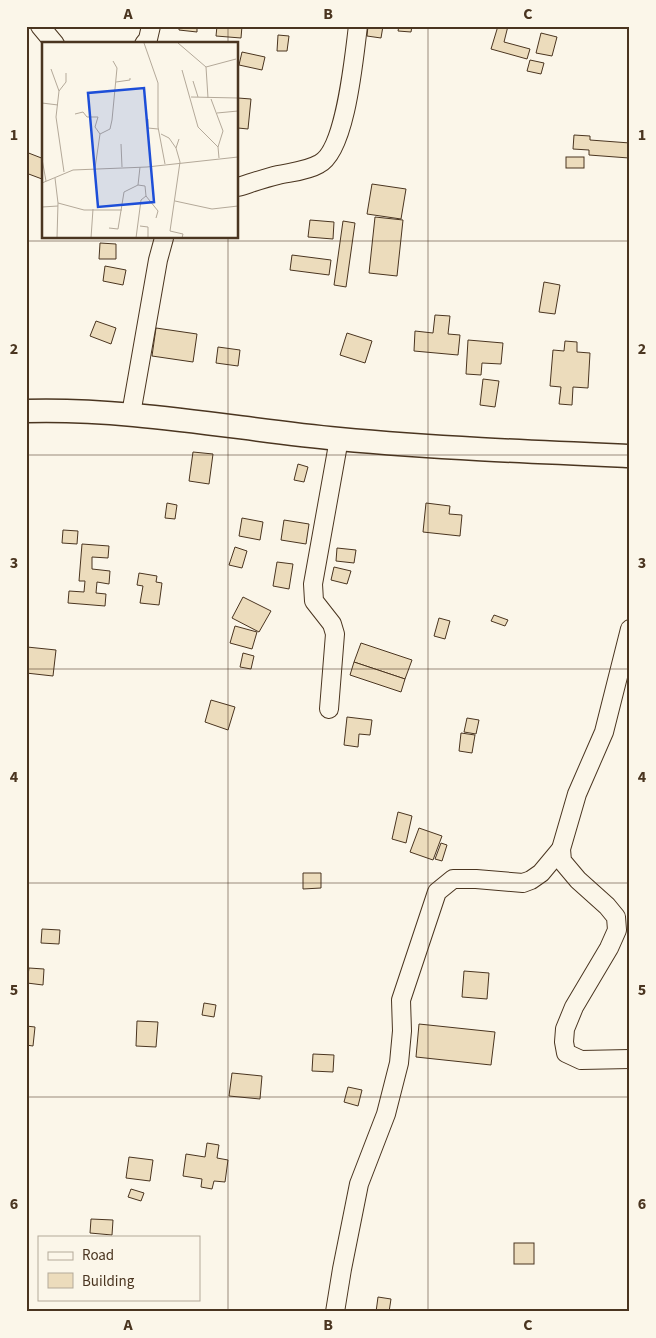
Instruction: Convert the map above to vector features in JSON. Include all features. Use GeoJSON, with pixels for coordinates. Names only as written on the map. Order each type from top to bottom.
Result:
{"type":"FeatureCollection","features":[{"type":"Feature","properties":{"kind":"main road"},"geometry":{"type":"LineString","coordinates":[[26,411],[131,414],[339,439],[630,456]]}},
{"type":"Feature","properties":{"kind":"street"},"geometry":{"type":"LineString","coordinates":[[40,26],[52,42]]}},
{"type":"Feature","properties":{"kind":"street"},"geometry":{"type":"LineString","coordinates":[[146,42],[151,26]]}},
{"type":"Feature","properties":{"kind":"street"},"geometry":{"type":"LineString","coordinates":[[239,187],[277,175],[310,168],[321,164],[329,158],[336,144],[350,88],[358,26]]}},
{"type":"Feature","properties":{"kind":"street"},"geometry":{"type":"LineString","coordinates":[[131,414],[158,260],[164,239]]}},
{"type":"Feature","properties":{"kind":"street"},"geometry":{"type":"LineString","coordinates":[[329,709],[335,634],[332,624],[314,601],[313,584],[339,439]]}},
{"type":"Feature","properties":{"kind":"street"},"geometry":{"type":"LineString","coordinates":[[630,629],[604,732],[577,794],[561,849],[562,862],[616,917],[617,930],[609,948],[574,1007],[565,1029],[564,1042],[566,1053],[580,1060],[630,1059]]}},
{"type":"Feature","properties":{"kind":"street"},"geometry":{"type":"LineString","coordinates":[[335,1312],[359,1184],[386,1114],[398,1063],[402,1031],[401,1000],[437,892],[453,880],[476,879],[523,883],[540,873],[561,849]]}},
{"type":"Feature","properties":{"kind":"building"},"geometry":{"type":"Polygon","coordinates":[[[179,26],[197,26],[197,32],[179,30],[179,26]]]}},
{"type":"Feature","properties":{"kind":"building"},"geometry":{"type":"Polygon","coordinates":[[[217,26],[242,26],[241,38],[216,36],[217,26]]]}},
{"type":"Feature","properties":{"kind":"building"},"geometry":{"type":"Polygon","coordinates":[[[368,26],[383,26],[381,38],[367,36],[368,26]]]}},
{"type":"Feature","properties":{"kind":"building"},"geometry":{"type":"Polygon","coordinates":[[[399,26],[412,26],[411,32],[398,31],[399,26]]]}},
{"type":"Feature","properties":{"kind":"building"},"geometry":{"type":"Polygon","coordinates":[[[498,26],[508,26],[504,42],[530,49],[527,59],[491,49],[498,26]]]}},
{"type":"Feature","properties":{"kind":"building"},"geometry":{"type":"Polygon","coordinates":[[[541,33],[557,37],[552,56],[536,53],[541,33]]]}},
{"type":"Feature","properties":{"kind":"building"},"geometry":{"type":"Polygon","coordinates":[[[278,35],[289,36],[287,51],[277,51],[278,35]]]}},
{"type":"Feature","properties":{"kind":"building"},"geometry":{"type":"Polygon","coordinates":[[[242,52],[265,57],[262,70],[239,65],[242,52]]]}},
{"type":"Feature","properties":{"kind":"building"},"geometry":{"type":"Polygon","coordinates":[[[530,60],[544,63],[541,74],[527,71],[530,60]]]}},
{"type":"Feature","properties":{"kind":"building"},"geometry":{"type":"Polygon","coordinates":[[[239,98],[251,99],[248,129],[239,128],[239,98]]]}},
{"type":"Feature","properties":{"kind":"building"},"geometry":{"type":"Polygon","coordinates":[[[574,135],[590,136],[590,140],[630,143],[629,158],[589,155],[589,150],[573,149],[574,135]]]}},
{"type":"Feature","properties":{"kind":"building"},"geometry":{"type":"Polygon","coordinates":[[[26,152],[42,158],[42,179],[26,173],[26,152]]]}},
{"type":"Feature","properties":{"kind":"building"},"geometry":{"type":"Polygon","coordinates":[[[566,157],[584,157],[584,168],[566,168],[566,157]]]}},
{"type":"Feature","properties":{"kind":"building"},"geometry":{"type":"Polygon","coordinates":[[[372,184],[406,189],[401,219],[367,214],[372,184]]]}},
{"type":"Feature","properties":{"kind":"building"},"geometry":{"type":"Polygon","coordinates":[[[375,217],[403,220],[397,276],[369,273],[375,217]]]}},
{"type":"Feature","properties":{"kind":"building"},"geometry":{"type":"Polygon","coordinates":[[[310,220],[334,222],[333,239],[308,237],[310,220]]]}},
{"type":"Feature","properties":{"kind":"building"},"geometry":{"type":"Polygon","coordinates":[[[343,221],[355,223],[346,287],[334,285],[343,221]]]}},
{"type":"Feature","properties":{"kind":"building"},"geometry":{"type":"Polygon","coordinates":[[[100,243],[116,244],[116,259],[99,259],[100,243]]]}},
{"type":"Feature","properties":{"kind":"building"},"geometry":{"type":"Polygon","coordinates":[[[292,255],[331,260],[329,275],[290,270],[292,255]]]}},
{"type":"Feature","properties":{"kind":"building"},"geometry":{"type":"Polygon","coordinates":[[[105,266],[126,270],[123,285],[103,281],[105,266]]]}},
{"type":"Feature","properties":{"kind":"building"},"geometry":{"type":"Polygon","coordinates":[[[544,282],[560,285],[555,314],[539,312],[544,282]]]}},
{"type":"Feature","properties":{"kind":"building"},"geometry":{"type":"Polygon","coordinates":[[[435,315],[450,316],[448,334],[460,335],[458,355],[414,351],[415,331],[433,333],[435,315]]]}},
{"type":"Feature","properties":{"kind":"building"},"geometry":{"type":"Polygon","coordinates":[[[96,321],[116,328],[111,344],[90,336],[96,321]]]}},
{"type":"Feature","properties":{"kind":"building"},"geometry":{"type":"Polygon","coordinates":[[[156,328],[197,334],[193,362],[152,356],[156,328]]]}},
{"type":"Feature","properties":{"kind":"building"},"geometry":{"type":"Polygon","coordinates":[[[347,333],[372,341],[365,363],[340,355],[347,333]]]}},
{"type":"Feature","properties":{"kind":"building"},"geometry":{"type":"Polygon","coordinates":[[[468,340],[503,343],[501,364],[482,363],[481,375],[466,374],[468,340]]]}},
{"type":"Feature","properties":{"kind":"building"},"geometry":{"type":"Polygon","coordinates":[[[565,341],[577,342],[577,352],[590,353],[588,388],[573,387],[572,405],[559,404],[561,387],[550,386],[553,350],[564,351],[565,341]]]}},
{"type":"Feature","properties":{"kind":"building"},"geometry":{"type":"Polygon","coordinates":[[[218,347],[240,350],[238,366],[216,363],[218,347]]]}},
{"type":"Feature","properties":{"kind":"building"},"geometry":{"type":"Polygon","coordinates":[[[483,379],[499,381],[495,407],[480,405],[483,379]]]}},
{"type":"Feature","properties":{"kind":"building"},"geometry":{"type":"Polygon","coordinates":[[[193,452],[213,454],[209,484],[189,481],[193,452]]]}},
{"type":"Feature","properties":{"kind":"building"},"geometry":{"type":"Polygon","coordinates":[[[298,464],[308,467],[304,482],[294,480],[298,464]]]}},
{"type":"Feature","properties":{"kind":"building"},"geometry":{"type":"Polygon","coordinates":[[[167,503],[177,505],[175,519],[165,518],[167,503]]]}},
{"type":"Feature","properties":{"kind":"building"},"geometry":{"type":"Polygon","coordinates":[[[426,503],[450,506],[449,514],[462,515],[460,536],[423,532],[426,503]]]}},
{"type":"Feature","properties":{"kind":"building"},"geometry":{"type":"Polygon","coordinates":[[[242,518],[263,522],[260,540],[239,536],[242,518]]]}},
{"type":"Feature","properties":{"kind":"building"},"geometry":{"type":"Polygon","coordinates":[[[284,520],[309,524],[306,544],[281,540],[284,520]]]}},
{"type":"Feature","properties":{"kind":"building"},"geometry":{"type":"Polygon","coordinates":[[[63,530],[78,531],[77,544],[62,543],[63,530]]]}},
{"type":"Feature","properties":{"kind":"building"},"geometry":{"type":"Polygon","coordinates":[[[82,544],[109,546],[108,558],[92,557],[92,569],[110,571],[109,584],[97,582],[96,593],[106,594],[105,606],[68,603],[69,591],[84,592],[85,581],[79,581],[82,544]]]}},
{"type":"Feature","properties":{"kind":"building"},"geometry":{"type":"Polygon","coordinates":[[[235,547],[247,551],[242,568],[229,565],[235,547]]]}},
{"type":"Feature","properties":{"kind":"building"},"geometry":{"type":"Polygon","coordinates":[[[337,548],[356,550],[354,563],[336,561],[337,548]]]}},
{"type":"Feature","properties":{"kind":"building"},"geometry":{"type":"Polygon","coordinates":[[[277,562],[293,564],[289,589],[273,586],[277,562]]]}},
{"type":"Feature","properties":{"kind":"building"},"geometry":{"type":"Polygon","coordinates":[[[334,567],[351,571],[347,584],[331,580],[334,567]]]}},
{"type":"Feature","properties":{"kind":"building"},"geometry":{"type":"Polygon","coordinates":[[[139,573],[157,576],[156,582],[162,583],[159,605],[140,603],[143,586],[137,585],[139,573]]]}},
{"type":"Feature","properties":{"kind":"building"},"geometry":{"type":"Polygon","coordinates":[[[243,597],[271,611],[259,632],[232,618],[243,597]]]}},
{"type":"Feature","properties":{"kind":"building"},"geometry":{"type":"Polygon","coordinates":[[[494,615],[508,620],[505,626],[491,621],[494,615]]]}},
{"type":"Feature","properties":{"kind":"building"},"geometry":{"type":"Polygon","coordinates":[[[439,618],[450,621],[445,639],[434,636],[439,618]]]}},
{"type":"Feature","properties":{"kind":"building"},"geometry":{"type":"Polygon","coordinates":[[[235,626],[257,632],[252,649],[230,643],[235,626]]]}},
{"type":"Feature","properties":{"kind":"building"},"geometry":{"type":"Polygon","coordinates":[[[361,643],[412,660],[405,679],[354,662],[361,643]]]}},
{"type":"Feature","properties":{"kind":"building"},"geometry":{"type":"Polygon","coordinates":[[[27,647],[56,650],[53,676],[26,673],[27,647]]]}},
{"type":"Feature","properties":{"kind":"building"},"geometry":{"type":"Polygon","coordinates":[[[243,653],[254,656],[251,669],[240,667],[243,653]]]}},
{"type":"Feature","properties":{"kind":"building"},"geometry":{"type":"Polygon","coordinates":[[[354,662],[405,679],[401,692],[350,675],[354,662]]]}},
{"type":"Feature","properties":{"kind":"building"},"geometry":{"type":"Polygon","coordinates":[[[211,700],[235,707],[228,730],[205,722],[211,700]]]}},
{"type":"Feature","properties":{"kind":"building"},"geometry":{"type":"Polygon","coordinates":[[[347,717],[372,720],[370,735],[359,734],[358,747],[344,745],[347,717]]]}},
{"type":"Feature","properties":{"kind":"building"},"geometry":{"type":"Polygon","coordinates":[[[467,718],[479,720],[476,734],[464,732],[467,718]]]}},
{"type":"Feature","properties":{"kind":"building"},"geometry":{"type":"Polygon","coordinates":[[[461,733],[475,735],[472,753],[459,751],[461,733]]]}},
{"type":"Feature","properties":{"kind":"building"},"geometry":{"type":"Polygon","coordinates":[[[398,812],[412,816],[406,843],[392,839],[398,812]]]}},
{"type":"Feature","properties":{"kind":"building"},"geometry":{"type":"Polygon","coordinates":[[[419,828],[442,836],[433,860],[410,852],[419,828]]]}},
{"type":"Feature","properties":{"kind":"building"},"geometry":{"type":"Polygon","coordinates":[[[441,843],[447,845],[442,861],[435,859],[441,843]]]}},
{"type":"Feature","properties":{"kind":"building"},"geometry":{"type":"Polygon","coordinates":[[[303,873],[321,873],[321,888],[303,889],[303,873]]]}},
{"type":"Feature","properties":{"kind":"building"},"geometry":{"type":"Polygon","coordinates":[[[42,929],[60,930],[59,944],[41,943],[42,929]]]}},
{"type":"Feature","properties":{"kind":"building"},"geometry":{"type":"Polygon","coordinates":[[[29,968],[44,969],[43,985],[27,983],[29,968]]]}},
{"type":"Feature","properties":{"kind":"building"},"geometry":{"type":"Polygon","coordinates":[[[464,971],[489,973],[487,999],[462,997],[464,971]]]}},
{"type":"Feature","properties":{"kind":"building"},"geometry":{"type":"Polygon","coordinates":[[[204,1003],[216,1005],[214,1017],[202,1015],[204,1003]]]}},
{"type":"Feature","properties":{"kind":"building"},"geometry":{"type":"Polygon","coordinates":[[[137,1021],[158,1022],[156,1047],[136,1046],[137,1021]]]}},
{"type":"Feature","properties":{"kind":"building"},"geometry":{"type":"Polygon","coordinates":[[[419,1024],[495,1032],[491,1065],[416,1057],[419,1024]]]}},
{"type":"Feature","properties":{"kind":"building"},"geometry":{"type":"Polygon","coordinates":[[[26,1026],[35,1027],[33,1046],[26,1045],[26,1026]]]}},
{"type":"Feature","properties":{"kind":"building"},"geometry":{"type":"Polygon","coordinates":[[[313,1054],[334,1055],[333,1072],[312,1071],[313,1054]]]}},
{"type":"Feature","properties":{"kind":"building"},"geometry":{"type":"Polygon","coordinates":[[[232,1073],[262,1076],[260,1099],[229,1096],[232,1073]]]}},
{"type":"Feature","properties":{"kind":"building"},"geometry":{"type":"Polygon","coordinates":[[[348,1087],[362,1090],[358,1106],[344,1102],[348,1087]]]}},
{"type":"Feature","properties":{"kind":"building"},"geometry":{"type":"Polygon","coordinates":[[[207,1143],[219,1145],[217,1158],[228,1160],[225,1182],[214,1181],[212,1189],[201,1187],[202,1179],[183,1176],[186,1154],[205,1157],[207,1143]]]}},
{"type":"Feature","properties":{"kind":"building"},"geometry":{"type":"Polygon","coordinates":[[[129,1157],[153,1160],[150,1181],[126,1178],[129,1157]]]}},
{"type":"Feature","properties":{"kind":"building"},"geometry":{"type":"Polygon","coordinates":[[[131,1189],[144,1193],[141,1201],[128,1197],[131,1189]]]}},
{"type":"Feature","properties":{"kind":"building"},"geometry":{"type":"Polygon","coordinates":[[[91,1219],[113,1220],[112,1235],[90,1233],[91,1219]]]}},
{"type":"Feature","properties":{"kind":"building"},"geometry":{"type":"Polygon","coordinates":[[[514,1243],[534,1243],[534,1264],[514,1264],[514,1243]]]}},
{"type":"Feature","properties":{"kind":"building"},"geometry":{"type":"Polygon","coordinates":[[[378,1297],[391,1299],[389,1312],[376,1312],[378,1297]]]}}]}
